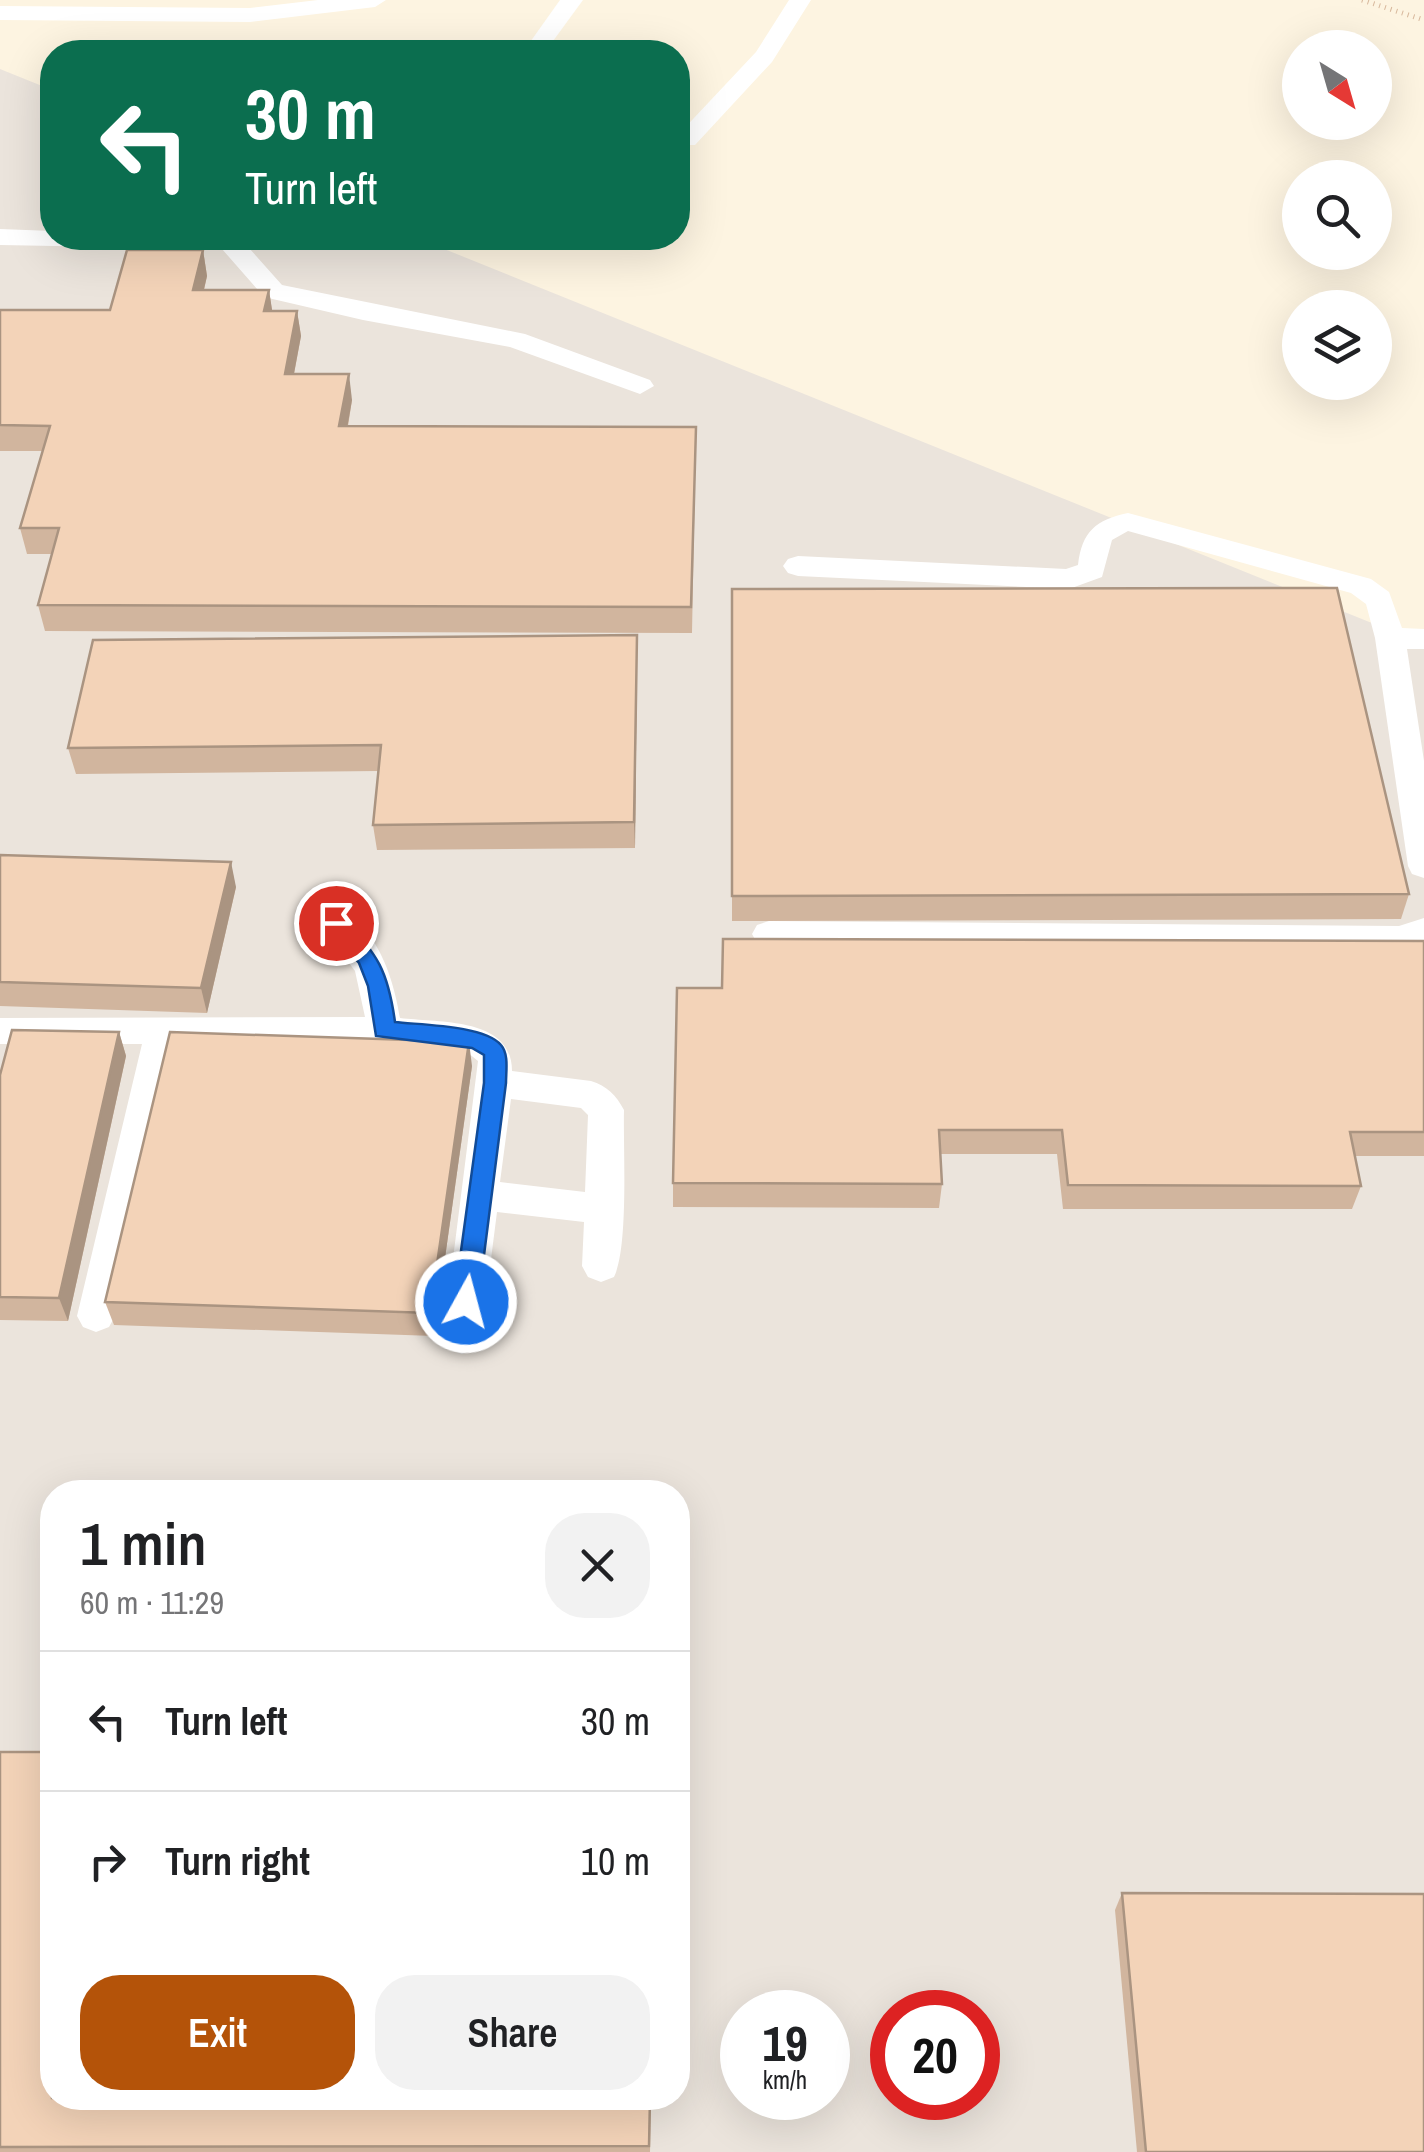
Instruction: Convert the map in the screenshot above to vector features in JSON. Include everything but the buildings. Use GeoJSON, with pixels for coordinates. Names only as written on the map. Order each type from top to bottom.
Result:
{"type":"FeatureCollection","features":[{"type":"Feature","properties":{"kind":"lane"},"geometry":{"type":"LineString","coordinates":[[0,12],[250,15],[375,0]]}},
{"type":"Feature","properties":{"kind":"lane"},"geometry":{"type":"LineString","coordinates":[[543,40],[572,0]]}},
{"type":"Feature","properties":{"kind":"lane"},"geometry":{"type":"LineString","coordinates":[[690,136],[758,64],[789,25],[800,0]]}},
{"type":"Feature","properties":{"kind":"lane"},"geometry":{"type":"LineString","coordinates":[[0,236],[40,237]]}},
{"type":"Feature","properties":{"kind":"lane"},"geometry":{"type":"LineString","coordinates":[[236,250],[273,291],[516,340],[640,386]]}},
{"type":"Feature","properties":{"kind":"lane"},"geometry":{"type":"LineString","coordinates":[[798,566],[1070,579],[1092,570],[1096,536],[1104,528],[1128,522],[1361,586],[1379,599],[1390,638],[1424,866]]}},
{"type":"Feature","properties":{"kind":"lane"},"geometry":{"type":"LineString","coordinates":[[1390,638],[1424,640]]}},
{"type":"Feature","properties":{"kind":"lane"},"geometry":{"type":"LineString","coordinates":[[336,923],[368,959],[379,986],[384,1030]]}},
{"type":"Feature","properties":{"kind":"lane"},"geometry":{"type":"LineString","coordinates":[[769,934],[1400,940],[1424,931]]}},
{"type":"Feature","properties":{"kind":"lane"},"geometry":{"type":"LineString","coordinates":[[0,1031],[162,1034],[384,1030],[485,1044],[495,1055],[495,1083],[462,1338]]}},
{"type":"Feature","properties":{"kind":"lane"},"geometry":{"type":"LineString","coordinates":[[96,1316],[162,1034]]}},
{"type":"Feature","properties":{"kind":"lane"},"geometry":{"type":"LineString","coordinates":[[495,1083],[591,1094],[606,1110],[601,1266]]}},
{"type":"Feature","properties":{"kind":"lane"},"geometry":{"type":"LineString","coordinates":[[480,1195],[603,1209]]}},
{"type":"Feature","properties":{"kind":"path"},"geometry":{"type":"LineString","coordinates":[[1362,0],[1424,20]]}},
{"type":"Feature","properties":{"kind":"shaded area"},"geometry":{"type":"Polygon","coordinates":[[[0,69],[40,85],[40,250],[447,250],[1424,644],[1424,2152],[0,2152],[0,69]]]}},
{"type":"Feature","properties":{"kind":"route"},"geometry":{"type":"LineString","coordinates":[[336,923],[368,959],[379,986],[384,1030],[476,1040],[495,1055],[495,1083],[466,1302]]}}]}
